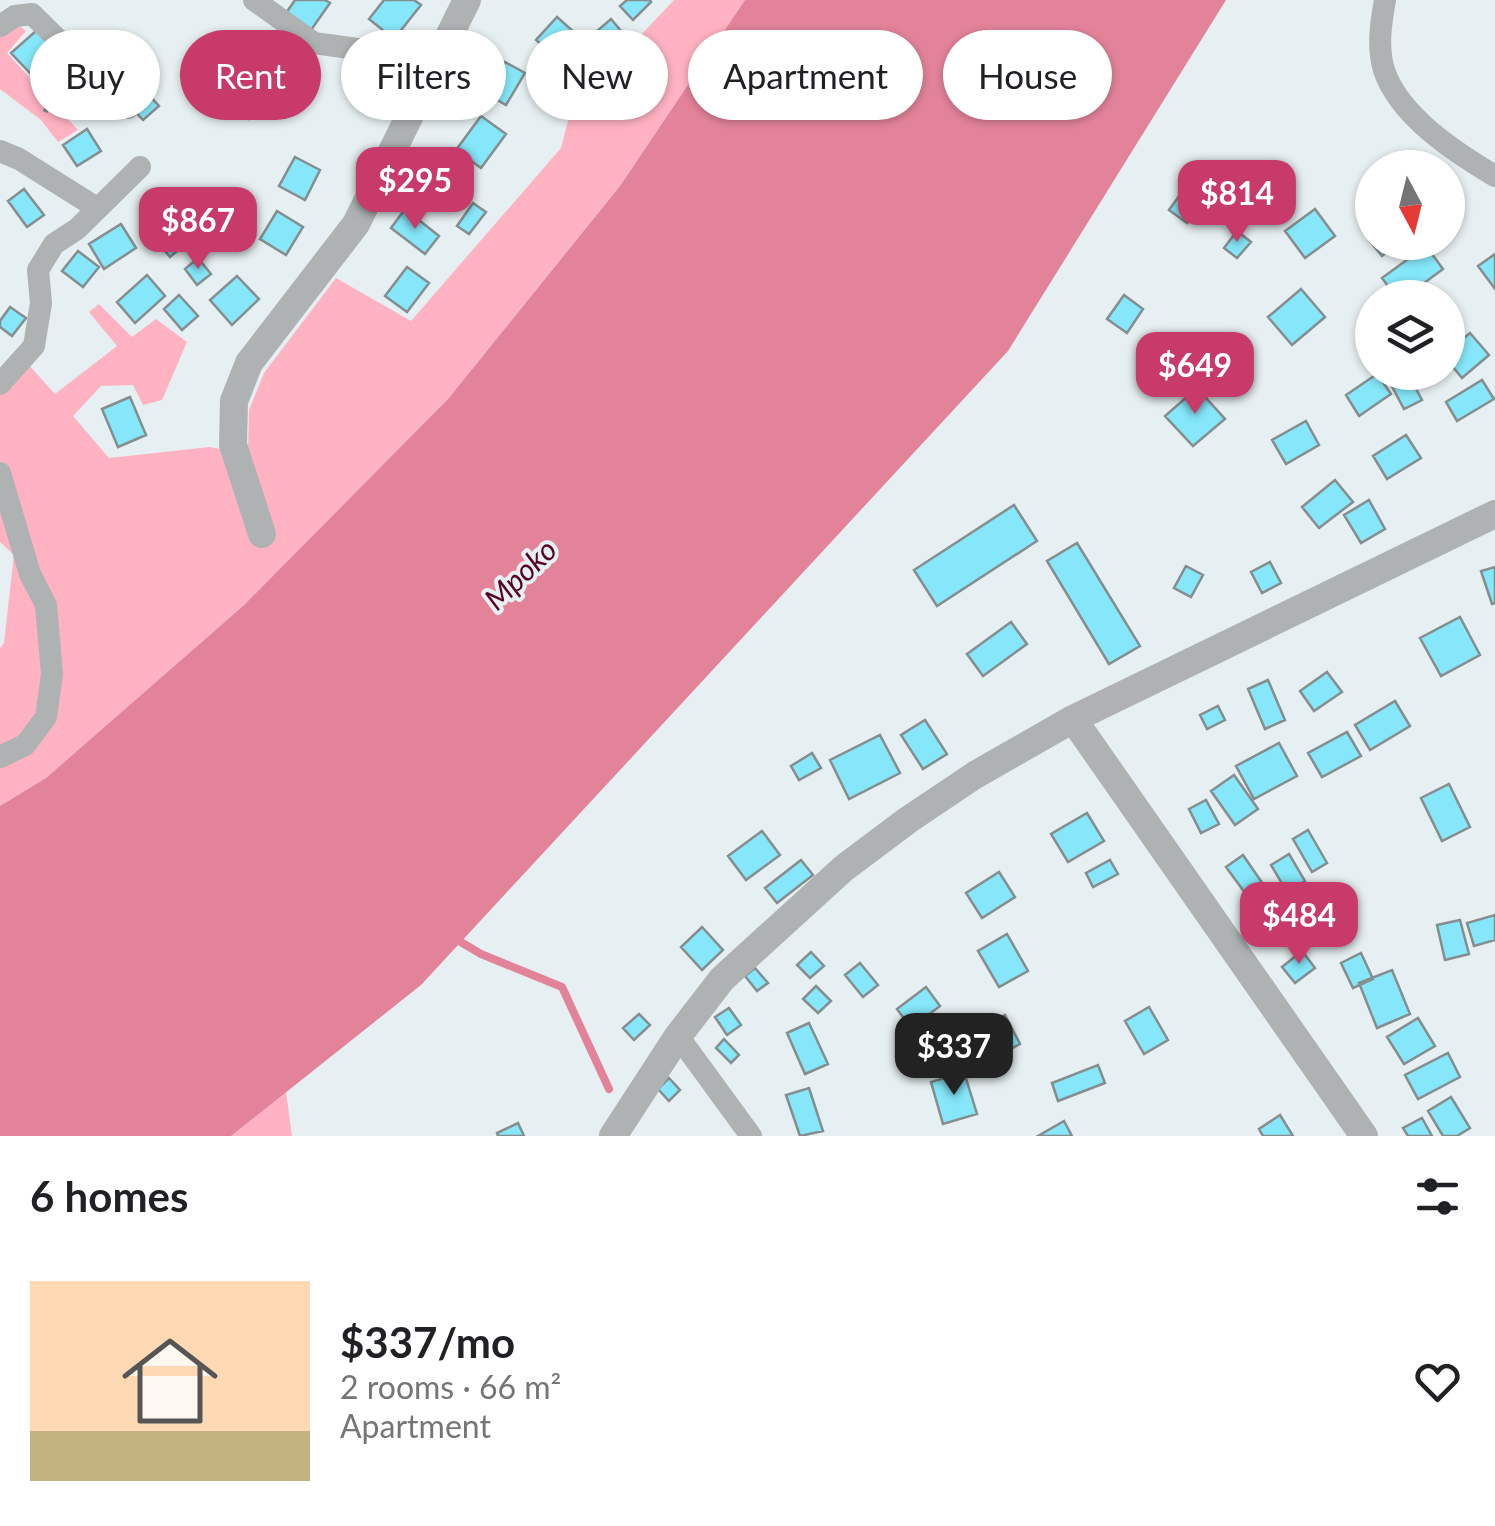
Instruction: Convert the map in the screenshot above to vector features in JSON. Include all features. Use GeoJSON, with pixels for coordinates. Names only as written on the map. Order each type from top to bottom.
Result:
{"type":"FeatureCollection","features":[{"type":"Feature","properties":{"kind":"street"},"geometry":{"type":"LineString","coordinates":[[254,0],[314,42],[341,46]]}},
{"type":"Feature","properties":{"kind":"street"},"geometry":{"type":"LineString","coordinates":[[452,30],[467,0]]}},
{"type":"Feature","properties":{"kind":"street"},"geometry":{"type":"LineString","coordinates":[[1385,0],[1380,29],[1384,71],[1405,104],[1443,145],[1495,176]]}},
{"type":"Feature","properties":{"kind":"street"},"geometry":{"type":"LineString","coordinates":[[9,14],[32,14],[50,30]]}},
{"type":"Feature","properties":{"kind":"street"},"geometry":{"type":"LineString","coordinates":[[262,534],[233,445],[234,401],[249,363],[356,224],[408,120]]}},
{"type":"Feature","properties":{"kind":"street"},"geometry":{"type":"LineString","coordinates":[[0,152],[19,158],[97,208]]}},
{"type":"Feature","properties":{"kind":"street"},"geometry":{"type":"LineString","coordinates":[[0,384],[34,346],[41,303],[38,270],[54,244],[77,229],[140,167]]}},
{"type":"Feature","properties":{"kind":"street"},"geometry":{"type":"LineString","coordinates":[[0,473],[30,574],[46,605],[52,674],[46,717],[25,745],[0,757]]}},
{"type":"Feature","properties":{"kind":"street"},"geometry":{"type":"LineString","coordinates":[[612,1136],[678,1036],[722,979],[844,868],[975,776],[1073,718],[1495,514]]}},
{"type":"Feature","properties":{"kind":"street"},"geometry":{"type":"LineString","coordinates":[[1073,718],[1364,1136]]}},
{"type":"Feature","properties":{"kind":"street"},"geometry":{"type":"LineString","coordinates":[[678,1036],[750,1136]]}},
{"type":"Feature","properties":{"kind":"shaded area"},"geometry":{"type":"Polygon","coordinates":[[[674,0],[745,0],[725,30],[688,30],[688,85],[668,115],[668,30],[646,30],[674,0]]]}},
{"type":"Feature","properties":{"kind":"shaded area"},"geometry":{"type":"Polygon","coordinates":[[[0,12],[26,31],[7,53],[30,78],[30,112],[0,89],[0,12]]]}},
{"type":"Feature","properties":{"kind":"shaded area"},"geometry":{"type":"Polygon","coordinates":[[[41,120],[69,120],[78,130],[58,142],[41,120]]]}},
{"type":"Feature","properties":{"kind":"shaded area"},"geometry":{"type":"Polygon","coordinates":[[[568,120],[664,120],[620,186],[448,399],[243,606],[46,778],[0,806],[0,648],[4,643],[14,555],[0,542],[0,394],[27,363],[55,394],[117,346],[89,312],[99,304],[132,337],[156,319],[187,342],[162,400],[143,405],[133,385],[101,386],[73,416],[109,458],[210,447],[248,454],[249,410],[264,373],[336,278],[411,321],[561,148],[568,120]]]}},
{"type":"Feature","properties":{"kind":"shaded area"},"geometry":{"type":"Polygon","coordinates":[[[286,1092],[292,1136],[231,1136],[286,1092]]]}},
{"type":"Feature","properties":{"kind":"water","name":"Mpoko"},"geometry":{"type":"Polygon","coordinates":[[[745,0],[1226,0],[1008,351],[421,985],[231,1136],[0,1136],[0,806],[46,778],[243,606],[448,399],[620,186],[668,120],[688,85],[688,120],[923,120],[923,30],[725,30],[745,0]]]}},
{"type":"Feature","properties":{"kind":"building"},"geometry":{"type":"Polygon","coordinates":[[[295,0],[330,3],[311,30],[284,16],[295,0]]]}},
{"type":"Feature","properties":{"kind":"building"},"geometry":{"type":"Polygon","coordinates":[[[384,0],[414,0],[421,5],[401,30],[383,30],[369,19],[384,0]]]}},
{"type":"Feature","properties":{"kind":"building"},"geometry":{"type":"Polygon","coordinates":[[[627,0],[651,2],[633,20],[620,6],[627,0]]]}},
{"type":"Feature","properties":{"kind":"building"},"geometry":{"type":"Polygon","coordinates":[[[557,17],[572,30],[545,30],[557,17]]]}},
{"type":"Feature","properties":{"kind":"building"},"geometry":{"type":"Polygon","coordinates":[[[611,19],[620,30],[598,30],[611,19]]]}},
{"type":"Feature","properties":{"kind":"building"},"geometry":{"type":"Polygon","coordinates":[[[30,36],[30,73],[11,53],[30,36]]]}},
{"type":"Feature","properties":{"kind":"building"},"geometry":{"type":"Polygon","coordinates":[[[506,63],[525,73],[506,105],[506,63]]]}},
{"type":"Feature","properties":{"kind":"building"},"geometry":{"type":"Polygon","coordinates":[[[478,120],[487,120],[506,134],[481,168],[456,150],[478,120]]]}},
{"type":"Feature","properties":{"kind":"building"},"geometry":{"type":"Polygon","coordinates":[[[87,129],[101,151],[77,166],[63,145],[87,129]]]}},
{"type":"Feature","properties":{"kind":"building"},"geometry":{"type":"Polygon","coordinates":[[[295,157],[320,170],[305,200],[279,186],[295,157]]]}},
{"type":"Feature","properties":{"kind":"building"},"geometry":{"type":"Polygon","coordinates":[[[1190,181],[1208,194],[1187,223],[1169,210],[1190,181]]]}},
{"type":"Feature","properties":{"kind":"building"},"geometry":{"type":"Polygon","coordinates":[[[24,189],[44,215],[27,227],[8,201],[24,189]]]}},
{"type":"Feature","properties":{"kind":"building"},"geometry":{"type":"Polygon","coordinates":[[[473,203],[486,212],[469,234],[457,226],[473,203]]]}},
{"type":"Feature","properties":{"kind":"building"},"geometry":{"type":"Polygon","coordinates":[[[405,209],[439,236],[425,254],[391,228],[405,209]]]}},
{"type":"Feature","properties":{"kind":"building"},"geometry":{"type":"Polygon","coordinates":[[[1315,209],[1335,236],[1305,258],[1285,231],[1315,209]]]}},
{"type":"Feature","properties":{"kind":"building"},"geometry":{"type":"Polygon","coordinates":[[[184,210],[201,231],[170,257],[152,235],[184,210]]]}},
{"type":"Feature","properties":{"kind":"building"},"geometry":{"type":"Polygon","coordinates":[[[277,211],[303,227],[286,255],[260,239],[277,211]]]}},
{"type":"Feature","properties":{"kind":"building"},"geometry":{"type":"Polygon","coordinates":[[[121,224],[136,248],[104,269],[89,244],[121,224]]]}},
{"type":"Feature","properties":{"kind":"building"},"geometry":{"type":"Polygon","coordinates":[[[1237,231],[1251,242],[1237,258],[1224,248],[1237,231]]]}},
{"type":"Feature","properties":{"kind":"building"},"geometry":{"type":"Polygon","coordinates":[[[78,251],[99,267],[83,287],[62,271],[78,251]]]}},
{"type":"Feature","properties":{"kind":"building"},"geometry":{"type":"Polygon","coordinates":[[[1495,254],[1495,289],[1478,266],[1495,254]]]}},
{"type":"Feature","properties":{"kind":"building"},"geometry":{"type":"Polygon","coordinates":[[[198,258],[211,274],[197,285],[185,269],[198,258]]]}},
{"type":"Feature","properties":{"kind":"building"},"geometry":{"type":"Polygon","coordinates":[[[1407,260],[1436,260],[1443,269],[1428,280],[1382,278],[1407,260]]]}},
{"type":"Feature","properties":{"kind":"building"},"geometry":{"type":"Polygon","coordinates":[[[407,267],[429,283],[407,312],[385,296],[407,267]]]}},
{"type":"Feature","properties":{"kind":"building"},"geometry":{"type":"Polygon","coordinates":[[[147,275],[165,296],[135,323],[117,302],[147,275]]]}},
{"type":"Feature","properties":{"kind":"building"},"geometry":{"type":"Polygon","coordinates":[[[237,276],[259,299],[232,325],[210,300],[237,276]]]}},
{"type":"Feature","properties":{"kind":"building"},"geometry":{"type":"Polygon","coordinates":[[[1301,289],[1325,317],[1292,345],[1268,317],[1301,289]]]}},
{"type":"Feature","properties":{"kind":"building"},"geometry":{"type":"Polygon","coordinates":[[[179,295],[198,316],[182,330],[164,309],[179,295]]]}},
{"type":"Feature","properties":{"kind":"building"},"geometry":{"type":"Polygon","coordinates":[[[1124,295],[1143,309],[1127,333],[1107,319],[1124,295]]]}},
{"type":"Feature","properties":{"kind":"building"},"geometry":{"type":"Polygon","coordinates":[[[10,307],[26,318],[12,336],[0,327],[10,307]]]}},
{"type":"Feature","properties":{"kind":"building"},"geometry":{"type":"Polygon","coordinates":[[[1470,333],[1489,355],[1465,375],[1465,337],[1470,333]]]}},
{"type":"Feature","properties":{"kind":"building"},"geometry":{"type":"Polygon","coordinates":[[[1221,348],[1239,367],[1232,374],[1237,380],[1222,394],[1217,388],[1210,394],[1193,376],[1221,348]]]}},
{"type":"Feature","properties":{"kind":"building"},"geometry":{"type":"Polygon","coordinates":[[[1482,380],[1494,399],[1457,421],[1446,402],[1482,380]]]}},
{"type":"Feature","properties":{"kind":"building"},"geometry":{"type":"Polygon","coordinates":[[[1197,388],[1225,419],[1193,446],[1165,416],[1197,388]]]}},
{"type":"Feature","properties":{"kind":"building"},"geometry":{"type":"Polygon","coordinates":[[[1355,389],[1388,390],[1391,394],[1359,416],[1346,395],[1355,389]]]}},
{"type":"Feature","properties":{"kind":"building"},"geometry":{"type":"Polygon","coordinates":[[[1394,390],[1417,390],[1422,400],[1404,409],[1394,390]]]}},
{"type":"Feature","properties":{"kind":"building"},"geometry":{"type":"Polygon","coordinates":[[[130,397],[146,435],[118,447],[102,409],[130,397]]]}},
{"type":"Feature","properties":{"kind":"building"},"geometry":{"type":"Polygon","coordinates":[[[1306,421],[1319,445],[1286,464],[1272,440],[1306,421]]]}},
{"type":"Feature","properties":{"kind":"building"},"geometry":{"type":"Polygon","coordinates":[[[1406,435],[1421,458],[1387,479],[1373,456],[1406,435]]]}},
{"type":"Feature","properties":{"kind":"building"},"geometry":{"type":"Polygon","coordinates":[[[1335,480],[1353,502],[1319,528],[1302,507],[1335,480]]]}},
{"type":"Feature","properties":{"kind":"building"},"geometry":{"type":"Polygon","coordinates":[[[1369,500],[1385,529],[1361,543],[1344,515],[1369,500]]]}},
{"type":"Feature","properties":{"kind":"building"},"geometry":{"type":"Polygon","coordinates":[[[1014,505],[1037,541],[937,606],[914,570],[1014,505]]]}},
{"type":"Feature","properties":{"kind":"building"},"geometry":{"type":"Polygon","coordinates":[[[1077,543],[1140,646],[1109,664],[1047,561],[1077,543]]]}},
{"type":"Feature","properties":{"kind":"building"},"geometry":{"type":"Polygon","coordinates":[[[1270,562],[1281,583],[1262,593],[1251,572],[1270,562]]]}},
{"type":"Feature","properties":{"kind":"building"},"geometry":{"type":"Polygon","coordinates":[[[1186,566],[1203,575],[1191,597],[1174,588],[1186,566]]]}},
{"type":"Feature","properties":{"kind":"building"},"geometry":{"type":"Polygon","coordinates":[[[1495,567],[1495,603],[1492,604],[1481,571],[1495,567]]]}},
{"type":"Feature","properties":{"kind":"building"},"geometry":{"type":"Polygon","coordinates":[[[1460,617],[1480,655],[1441,676],[1420,638],[1460,617]]]}},
{"type":"Feature","properties":{"kind":"building"},"geometry":{"type":"Polygon","coordinates":[[[1011,622],[1027,644],[983,676],[967,654],[1011,622]]]}},
{"type":"Feature","properties":{"kind":"building"},"geometry":{"type":"Polygon","coordinates":[[[1327,672],[1342,692],[1314,711],[1300,691],[1327,672]]]}},
{"type":"Feature","properties":{"kind":"building"},"geometry":{"type":"Polygon","coordinates":[[[1268,680],[1285,720],[1265,729],[1248,689],[1268,680]]]}},
{"type":"Feature","properties":{"kind":"building"},"geometry":{"type":"Polygon","coordinates":[[[1395,701],[1410,726],[1370,750],[1355,725],[1395,701]]]}},
{"type":"Feature","properties":{"kind":"building"},"geometry":{"type":"Polygon","coordinates":[[[1218,706],[1225,720],[1207,729],[1200,715],[1218,706]]]}},
{"type":"Feature","properties":{"kind":"building"},"geometry":{"type":"Polygon","coordinates":[[[925,720],[947,754],[923,769],[901,735],[925,720]]]}},
{"type":"Feature","properties":{"kind":"building"},"geometry":{"type":"Polygon","coordinates":[[[1347,732],[1361,756],[1322,777],[1308,753],[1347,732]]]}},
{"type":"Feature","properties":{"kind":"building"},"geometry":{"type":"Polygon","coordinates":[[[880,735],[900,773],[849,799],[830,760],[880,735]]]}},
{"type":"Feature","properties":{"kind":"building"},"geometry":{"type":"Polygon","coordinates":[[[1279,743],[1297,776],[1254,799],[1236,766],[1279,743]]]}},
{"type":"Feature","properties":{"kind":"building"},"geometry":{"type":"Polygon","coordinates":[[[812,753],[821,768],[799,780],[791,766],[812,753]]]}},
{"type":"Feature","properties":{"kind":"building"},"geometry":{"type":"Polygon","coordinates":[[[1234,775],[1258,809],[1235,825],[1211,791],[1234,775]]]}},
{"type":"Feature","properties":{"kind":"building"},"geometry":{"type":"Polygon","coordinates":[[[1449,784],[1470,827],[1442,841],[1421,798],[1449,784]]]}},
{"type":"Feature","properties":{"kind":"building"},"geometry":{"type":"Polygon","coordinates":[[[1206,800],[1219,824],[1201,833],[1189,809],[1206,800]]]}},
{"type":"Feature","properties":{"kind":"building"},"geometry":{"type":"Polygon","coordinates":[[[1087,813],[1104,841],[1068,862],[1051,834],[1087,813]]]}},
{"type":"Feature","properties":{"kind":"building"},"geometry":{"type":"Polygon","coordinates":[[[1308,830],[1327,863],[1312,872],[1293,839],[1308,830]]]}},
{"type":"Feature","properties":{"kind":"building"},"geometry":{"type":"Polygon","coordinates":[[[762,831],[780,855],[746,880],[728,856],[762,831]]]}},
{"type":"Feature","properties":{"kind":"building"},"geometry":{"type":"Polygon","coordinates":[[[1289,854],[1305,881],[1287,892],[1271,865],[1289,854]]]}},
{"type":"Feature","properties":{"kind":"building"},"geometry":{"type":"Polygon","coordinates":[[[1243,855],[1267,890],[1251,901],[1226,867],[1243,855]]]}},
{"type":"Feature","properties":{"kind":"building"},"geometry":{"type":"Polygon","coordinates":[[[801,860],[813,875],[777,903],[765,888],[801,860]]]}},
{"type":"Feature","properties":{"kind":"building"},"geometry":{"type":"Polygon","coordinates":[[[1110,860],[1118,874],[1093,887],[1086,873],[1110,860]]]}},
{"type":"Feature","properties":{"kind":"building"},"geometry":{"type":"Polygon","coordinates":[[[999,872],[1015,897],[982,918],[966,893],[999,872]]]}},
{"type":"Feature","properties":{"kind":"building"},"geometry":{"type":"Polygon","coordinates":[[[1317,894],[1340,929],[1317,945],[1293,910],[1317,894]]]}},
{"type":"Feature","properties":{"kind":"building"},"geometry":{"type":"Polygon","coordinates":[[[1495,915],[1495,940],[1474,946],[1467,923],[1495,915]]]}},
{"type":"Feature","properties":{"kind":"building"},"geometry":{"type":"Polygon","coordinates":[[[1460,920],[1469,954],[1445,960],[1437,925],[1460,920]]]}},
{"type":"Feature","properties":{"kind":"building"},"geometry":{"type":"Polygon","coordinates":[[[702,927],[723,950],[702,970],[681,947],[702,927]]]}},
{"type":"Feature","properties":{"kind":"building"},"geometry":{"type":"Polygon","coordinates":[[[1007,934],[1028,971],[999,987],[978,951],[1007,934]]]}},
{"type":"Feature","properties":{"kind":"building"},"geometry":{"type":"Polygon","coordinates":[[[1302,951],[1315,968],[1295,983],[1282,967],[1302,951]]]}},
{"type":"Feature","properties":{"kind":"building"},"geometry":{"type":"Polygon","coordinates":[[[811,952],[824,966],[810,978],[797,965],[811,952]]]}},
{"type":"Feature","properties":{"kind":"building"},"geometry":{"type":"Polygon","coordinates":[[[1361,953],[1373,979],[1353,988],[1341,963],[1361,953]]]}},
{"type":"Feature","properties":{"kind":"building"},"geometry":{"type":"Polygon","coordinates":[[[860,963],[878,985],[863,997],[845,975],[860,963]]]}},
{"type":"Feature","properties":{"kind":"building"},"geometry":{"type":"Polygon","coordinates":[[[755,968],[768,983],[757,991],[745,976],[755,968]]]}},
{"type":"Feature","properties":{"kind":"building"},"geometry":{"type":"Polygon","coordinates":[[[1392,970],[1410,1014],[1377,1028],[1359,983],[1392,970]]]}},
{"type":"Feature","properties":{"kind":"building"},"geometry":{"type":"Polygon","coordinates":[[[816,986],[831,1001],[818,1013],[803,999],[816,986]]]}},
{"type":"Feature","properties":{"kind":"building"},"geometry":{"type":"Polygon","coordinates":[[[926,987],[940,1006],[911,1028],[897,1009],[926,987]]]}},
{"type":"Feature","properties":{"kind":"building"},"geometry":{"type":"Polygon","coordinates":[[[1149,1007],[1168,1040],[1144,1054],[1125,1021],[1149,1007]]]}},
{"type":"Feature","properties":{"kind":"building"},"geometry":{"type":"Polygon","coordinates":[[[729,1008],[741,1025],[727,1035],[715,1017],[729,1008]]]}},
{"type":"Feature","properties":{"kind":"building"},"geometry":{"type":"Polygon","coordinates":[[[639,1014],[650,1025],[634,1040],[623,1028],[639,1014]]]}},
{"type":"Feature","properties":{"kind":"building"},"geometry":{"type":"Polygon","coordinates":[[[1005,1015],[1020,1044],[991,1059],[976,1030],[1005,1015]]]}},
{"type":"Feature","properties":{"kind":"building"},"geometry":{"type":"Polygon","coordinates":[[[1418,1018],[1435,1046],[1404,1064],[1387,1037],[1418,1018]]]}},
{"type":"Feature","properties":{"kind":"building"},"geometry":{"type":"Polygon","coordinates":[[[809,1023],[828,1064],[805,1074],[787,1033],[809,1023]]]}},
{"type":"Feature","properties":{"kind":"building"},"geometry":{"type":"Polygon","coordinates":[[[724,1039],[739,1055],[731,1063],[716,1048],[724,1039]]]}},
{"type":"Feature","properties":{"kind":"building"},"geometry":{"type":"Polygon","coordinates":[[[1448,1053],[1460,1077],[1418,1099],[1405,1075],[1448,1053]]]}},
{"type":"Feature","properties":{"kind":"building"},"geometry":{"type":"Polygon","coordinates":[[[1098,1065],[1105,1083],[1058,1101],[1052,1083],[1098,1065]]]}},
{"type":"Feature","properties":{"kind":"building"},"geometry":{"type":"Polygon","coordinates":[[[964,1072],[977,1114],[943,1124],[931,1082],[964,1072]]]}},
{"type":"Feature","properties":{"kind":"building"},"geometry":{"type":"Polygon","coordinates":[[[669,1078],[680,1090],[669,1101],[658,1089],[669,1078]]]}},
{"type":"Feature","properties":{"kind":"building"},"geometry":{"type":"Polygon","coordinates":[[[809,1088],[823,1131],[800,1136],[786,1095],[809,1088]]]}},
{"type":"Feature","properties":{"kind":"building"},"geometry":{"type":"Polygon","coordinates":[[[1451,1097],[1470,1128],[1457,1136],[1443,1136],[1428,1111],[1451,1097]]]}},
{"type":"Feature","properties":{"kind":"building"},"geometry":{"type":"Polygon","coordinates":[[[1280,1115],[1293,1136],[1263,1136],[1259,1129],[1280,1115]]]}},
{"type":"Feature","properties":{"kind":"building"},"geometry":{"type":"Polygon","coordinates":[[[1422,1118],[1432,1136],[1408,1136],[1403,1128],[1422,1118]]]}},
{"type":"Feature","properties":{"kind":"building"},"geometry":{"type":"Polygon","coordinates":[[[1064,1121],[1072,1136],[1038,1136],[1064,1121]]]}},
{"type":"Feature","properties":{"kind":"building"},"geometry":{"type":"Polygon","coordinates":[[[518,1123],[524,1136],[498,1136],[497,1133],[518,1123]]]}},
{"type":"Feature","properties":{"kind":"waterway"},"geometry":{"type":"LineString","coordinates":[[454,938],[481,954],[562,987],[609,1089]]}}]}
